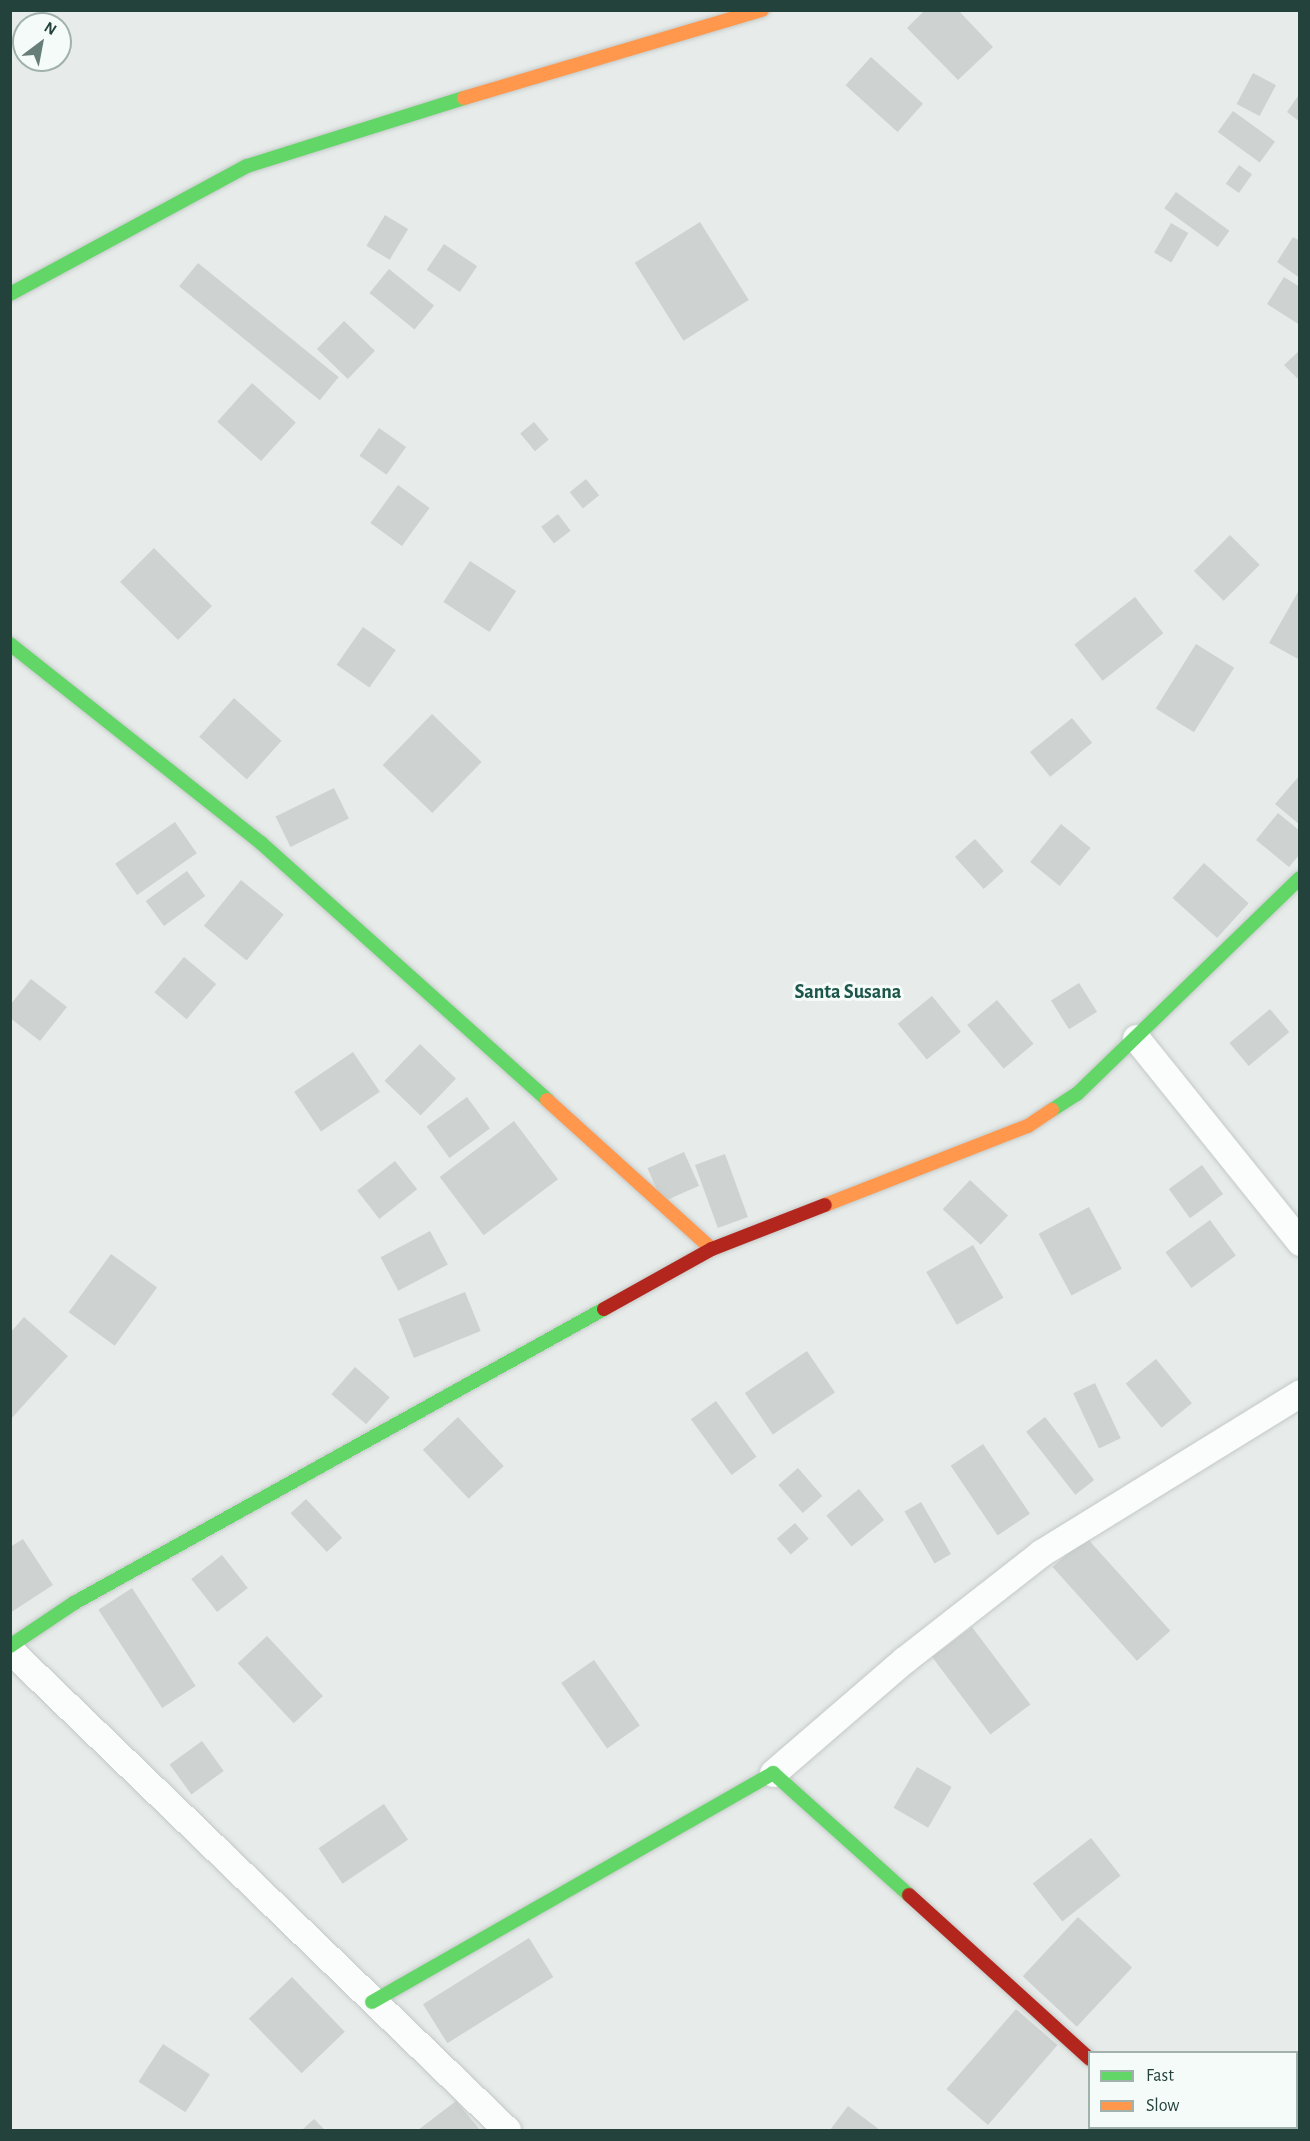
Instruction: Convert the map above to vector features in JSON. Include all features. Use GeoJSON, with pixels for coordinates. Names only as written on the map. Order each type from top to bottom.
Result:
{"type":"FeatureCollection","features":[{"type":"Feature","properties":{"kind":"street"},"geometry":{"type":"LineString","coordinates":[[10,294],[247,166],[351,132],[762,10]]}},
{"type":"Feature","properties":{"kind":"street"},"geometry":{"type":"LineString","coordinates":[[10,644],[261,843],[712,1249]]}},
{"type":"Feature","properties":{"kind":"street"},"geometry":{"type":"LineString","coordinates":[[507,2130],[372,2002],[10,1648],[74,1603],[712,1249],[1028,1126],[1077,1094],[1299,878]]}},
{"type":"Feature","properties":{"kind":"street"},"geometry":{"type":"LineString","coordinates":[[1136,1038],[1299,1242]]}},
{"type":"Feature","properties":{"kind":"street"},"geometry":{"type":"LineString","coordinates":[[372,2002],[773,1773],[904,1660],[1041,1553],[1299,1393]]}},
{"type":"Feature","properties":{"kind":"street"},"geometry":{"type":"LineString","coordinates":[[773,1773],[1088,2058]]}},
{"type":"Feature","properties":{"kind":"building"},"geometry":{"type":"Polygon","coordinates":[[[925,10],[958,10],[993,47],[958,80],[907,28],[925,10]]]}},
{"type":"Feature","properties":{"kind":"building"},"geometry":{"type":"Polygon","coordinates":[[[871,57],[923,104],[898,132],[846,85],[871,57]]]}},
{"type":"Feature","properties":{"kind":"building"},"geometry":{"type":"Polygon","coordinates":[[[1253,73],[1276,85],[1260,116],[1237,104],[1253,73]]]}},
{"type":"Feature","properties":{"kind":"building"},"geometry":{"type":"Polygon","coordinates":[[[1300,93],[1300,122],[1287,112],[1300,93]]]}},
{"type":"Feature","properties":{"kind":"building"},"geometry":{"type":"Polygon","coordinates":[[[1233,111],[1275,142],[1260,163],[1218,132],[1233,111]]]}},
{"type":"Feature","properties":{"kind":"building"},"geometry":{"type":"Polygon","coordinates":[[[1239,165],[1252,174],[1239,193],[1226,184],[1239,165]]]}},
{"type":"Feature","properties":{"kind":"building"},"geometry":{"type":"Polygon","coordinates":[[[1176,192],[1229,231],[1218,247],[1164,208],[1176,192]]]}},
{"type":"Feature","properties":{"kind":"building"},"geometry":{"type":"Polygon","coordinates":[[[385,215],[408,229],[390,260],[366,246],[385,215]]]}},
{"type":"Feature","properties":{"kind":"building"},"geometry":{"type":"Polygon","coordinates":[[[700,222],[749,300],[683,341],[635,263],[700,222]]]}},
{"type":"Feature","properties":{"kind":"building"},"geometry":{"type":"Polygon","coordinates":[[[1171,223],[1188,233],[1171,262],[1154,252],[1171,223]]]}},
{"type":"Feature","properties":{"kind":"building"},"geometry":{"type":"Polygon","coordinates":[[[1293,237],[1300,241],[1300,278],[1277,262],[1293,237]]]}},
{"type":"Feature","properties":{"kind":"building"},"geometry":{"type":"Polygon","coordinates":[[[444,244],[477,266],[460,292],[427,270],[444,244]]]}},
{"type":"Feature","properties":{"kind":"building"},"geometry":{"type":"Polygon","coordinates":[[[198,263],[339,377],[320,400],[179,286],[198,263]]]}},
{"type":"Feature","properties":{"kind":"building"},"geometry":{"type":"Polygon","coordinates":[[[389,269],[434,306],[415,330],[369,293],[389,269]]]}},
{"type":"Feature","properties":{"kind":"building"},"geometry":{"type":"Polygon","coordinates":[[[1284,277],[1300,287],[1300,325],[1267,304],[1284,277]]]}},
{"type":"Feature","properties":{"kind":"building"},"geometry":{"type":"Polygon","coordinates":[[[344,321],[375,351],[348,379],[317,349],[344,321]]]}},
{"type":"Feature","properties":{"kind":"building"},"geometry":{"type":"Polygon","coordinates":[[[1300,350],[1300,381],[1284,365],[1300,350]]]}},
{"type":"Feature","properties":{"kind":"building"},"geometry":{"type":"Polygon","coordinates":[[[252,383],[296,422],[261,461],[217,422],[252,383]]]}},
{"type":"Feature","properties":{"kind":"building"},"geometry":{"type":"Polygon","coordinates":[[[534,422],[549,440],[535,451],[520,434],[534,422]]]}},
{"type":"Feature","properties":{"kind":"building"},"geometry":{"type":"Polygon","coordinates":[[[379,428],[406,447],[387,475],[359,456],[379,428]]]}},
{"type":"Feature","properties":{"kind":"building"},"geometry":{"type":"Polygon","coordinates":[[[586,479],[599,495],[583,509],[570,492],[586,479]]]}},
{"type":"Feature","properties":{"kind":"building"},"geometry":{"type":"Polygon","coordinates":[[[398,485],[430,508],[402,546],[370,523],[398,485]]]}},
{"type":"Feature","properties":{"kind":"building"},"geometry":{"type":"Polygon","coordinates":[[[558,514],[571,531],[554,543],[541,527],[558,514]]]}},
{"type":"Feature","properties":{"kind":"building"},"geometry":{"type":"Polygon","coordinates":[[[1230,535],[1260,565],[1224,601],[1194,571],[1230,535]]]}},
{"type":"Feature","properties":{"kind":"building"},"geometry":{"type":"Polygon","coordinates":[[[154,548],[212,606],[178,640],[120,582],[154,548]]]}},
{"type":"Feature","properties":{"kind":"building"},"geometry":{"type":"Polygon","coordinates":[[[470,561],[516,591],[489,632],[443,602],[470,561]]]}},
{"type":"Feature","properties":{"kind":"building"},"geometry":{"type":"Polygon","coordinates":[[[1298,592],[1300,593],[1300,660],[1269,643],[1298,592]]]}},
{"type":"Feature","properties":{"kind":"building"},"geometry":{"type":"Polygon","coordinates":[[[1135,597],[1163,633],[1103,681],[1074,644],[1135,597]]]}},
{"type":"Feature","properties":{"kind":"building"},"geometry":{"type":"Polygon","coordinates":[[[363,627],[396,650],[369,688],[337,665],[363,627]]]}},
{"type":"Feature","properties":{"kind":"building"},"geometry":{"type":"Polygon","coordinates":[[[1196,644],[1234,668],[1194,732],[1156,708],[1196,644]]]}},
{"type":"Feature","properties":{"kind":"building"},"geometry":{"type":"Polygon","coordinates":[[[234,698],[282,741],[247,779],[199,737],[234,698]]]}},
{"type":"Feature","properties":{"kind":"building"},"geometry":{"type":"Polygon","coordinates":[[[432,714],[482,762],[432,813],[383,765],[432,714]]]}},
{"type":"Feature","properties":{"kind":"building"},"geometry":{"type":"Polygon","coordinates":[[[1072,718],[1092,743],[1050,777],[1030,752],[1072,718]]]}},
{"type":"Feature","properties":{"kind":"building"},"geometry":{"type":"Polygon","coordinates":[[[1300,775],[1300,825],[1275,804],[1300,775]]]}},
{"type":"Feature","properties":{"kind":"building"},"geometry":{"type":"Polygon","coordinates":[[[334,788],[349,819],[290,847],[276,816],[334,788]]]}},
{"type":"Feature","properties":{"kind":"building"},"geometry":{"type":"Polygon","coordinates":[[[1278,813],[1300,831],[1300,854],[1289,867],[1256,840],[1278,813]]]}},
{"type":"Feature","properties":{"kind":"building"},"geometry":{"type":"Polygon","coordinates":[[[175,822],[197,853],[137,895],[115,864],[175,822]]]}},
{"type":"Feature","properties":{"kind":"building"},"geometry":{"type":"Polygon","coordinates":[[[1061,824],[1091,848],[1060,886],[1030,862],[1061,824]]]}},
{"type":"Feature","properties":{"kind":"building"},"geometry":{"type":"Polygon","coordinates":[[[975,839],[1004,871],[984,889],[955,857],[975,839]]]}},
{"type":"Feature","properties":{"kind":"building"},"geometry":{"type":"Polygon","coordinates":[[[1204,863],[1249,903],[1217,938],[1173,898],[1204,863]]]}},
{"type":"Feature","properties":{"kind":"building"},"geometry":{"type":"Polygon","coordinates":[[[187,871],[205,896],[164,926],[146,901],[187,871]]]}},
{"type":"Feature","properties":{"kind":"building"},"geometry":{"type":"Polygon","coordinates":[[[241,880],[284,915],[247,960],[204,926],[241,880]]]}},
{"type":"Feature","properties":{"kind":"building"},"geometry":{"type":"Polygon","coordinates":[[[184,957],[216,984],[187,1019],[154,992],[184,957]]]}},
{"type":"Feature","properties":{"kind":"building"},"geometry":{"type":"Polygon","coordinates":[[[31,979],[67,1007],[40,1041],[10,1018],[10,1005],[31,979]]]}},
{"type":"Feature","properties":{"kind":"building"},"geometry":{"type":"Polygon","coordinates":[[[1079,983],[1097,1012],[1069,1029],[1051,1000],[1079,983]]]}},
{"type":"Feature","properties":{"kind":"building"},"geometry":{"type":"Polygon","coordinates":[[[932,996],[961,1032],[927,1059],[898,1024],[932,996]]]}},
{"type":"Feature","properties":{"kind":"building"},"geometry":{"type":"Polygon","coordinates":[[[997,1000],[1034,1044],[1004,1069],[967,1025],[997,1000]]]}},
{"type":"Feature","properties":{"kind":"building"},"geometry":{"type":"Polygon","coordinates":[[[1270,1009],[1289,1032],[1249,1066],[1229,1043],[1270,1009]]]}},
{"type":"Feature","properties":{"kind":"building"},"geometry":{"type":"Polygon","coordinates":[[[420,1044],[456,1079],[421,1115],[385,1081],[420,1044]]]}},
{"type":"Feature","properties":{"kind":"building"},"geometry":{"type":"Polygon","coordinates":[[[353,1052],[380,1092],[321,1131],[294,1092],[353,1052]]]}},
{"type":"Feature","properties":{"kind":"building"},"geometry":{"type":"Polygon","coordinates":[[[467,1097],[490,1129],[449,1158],[427,1126],[467,1097]]]}},
{"type":"Feature","properties":{"kind":"building"},"geometry":{"type":"Polygon","coordinates":[[[514,1121],[558,1179],[484,1235],[440,1177],[514,1121]]]}},
{"type":"Feature","properties":{"kind":"building"},"geometry":{"type":"Polygon","coordinates":[[[684,1152],[699,1186],[663,1202],[647,1168],[684,1152]]]}},
{"type":"Feature","properties":{"kind":"building"},"geometry":{"type":"Polygon","coordinates":[[[725,1154],[748,1217],[718,1228],[695,1165],[725,1154]]]}},
{"type":"Feature","properties":{"kind":"building"},"geometry":{"type":"Polygon","coordinates":[[[395,1161],[417,1189],[379,1219],[357,1191],[395,1161]]]}},
{"type":"Feature","properties":{"kind":"building"},"geometry":{"type":"Polygon","coordinates":[[[1202,1165],[1223,1194],[1190,1218],[1169,1189],[1202,1165]]]}},
{"type":"Feature","properties":{"kind":"building"},"geometry":{"type":"Polygon","coordinates":[[[970,1180],[1008,1215],[981,1245],[943,1209],[970,1180]]]}},
{"type":"Feature","properties":{"kind":"building"},"geometry":{"type":"Polygon","coordinates":[[[1089,1207],[1122,1269],[1072,1296],[1039,1234],[1089,1207]]]}},
{"type":"Feature","properties":{"kind":"building"},"geometry":{"type":"Polygon","coordinates":[[[1210,1220],[1236,1256],[1191,1288],[1166,1252],[1210,1220]]]}},
{"type":"Feature","properties":{"kind":"building"},"geometry":{"type":"Polygon","coordinates":[[[430,1231],[448,1265],[398,1291],[381,1257],[430,1231]]]}},
{"type":"Feature","properties":{"kind":"building"},"geometry":{"type":"Polygon","coordinates":[[[973,1245],[1003,1298],[957,1325],[926,1272],[973,1245]]]}},
{"type":"Feature","properties":{"kind":"building"},"geometry":{"type":"Polygon","coordinates":[[[111,1254],[157,1288],[115,1346],[69,1312],[111,1254]]]}},
{"type":"Feature","properties":{"kind":"building"},"geometry":{"type":"Polygon","coordinates":[[[465,1292],[481,1331],[414,1358],[398,1319],[465,1292]]]}},
{"type":"Feature","properties":{"kind":"building"},"geometry":{"type":"Polygon","coordinates":[[[24,1317],[68,1356],[10,1420],[10,1333],[24,1317]]]}},
{"type":"Feature","properties":{"kind":"building"},"geometry":{"type":"Polygon","coordinates":[[[807,1351],[835,1392],[773,1434],[745,1393],[807,1351]]]}},
{"type":"Feature","properties":{"kind":"building"},"geometry":{"type":"Polygon","coordinates":[[[1156,1359],[1192,1403],[1162,1428],[1126,1384],[1156,1359]]]}},
{"type":"Feature","properties":{"kind":"building"},"geometry":{"type":"Polygon","coordinates":[[[355,1367],[390,1397],[366,1424],[331,1394],[355,1367]]]}},
{"type":"Feature","properties":{"kind":"building"},"geometry":{"type":"Polygon","coordinates":[[[1095,1383],[1121,1438],[1099,1448],[1073,1393],[1095,1383]]]}},
{"type":"Feature","properties":{"kind":"building"},"geometry":{"type":"Polygon","coordinates":[[[716,1401],[757,1457],[731,1475],[691,1419],[716,1401]]]}},
{"type":"Feature","properties":{"kind":"building"},"geometry":{"type":"Polygon","coordinates":[[[458,1417],[504,1466],[469,1499],[423,1450],[458,1417]]]}},
{"type":"Feature","properties":{"kind":"building"},"geometry":{"type":"Polygon","coordinates":[[[1045,1417],[1094,1480],[1075,1495],[1026,1432],[1045,1417]]]}},
{"type":"Feature","properties":{"kind":"building"},"geometry":{"type":"Polygon","coordinates":[[[983,1444],[1030,1514],[998,1535],[951,1466],[983,1444]]]}},
{"type":"Feature","properties":{"kind":"building"},"geometry":{"type":"Polygon","coordinates":[[[798,1468],[822,1496],[803,1513],[778,1485],[798,1468]]]}},
{"type":"Feature","properties":{"kind":"building"},"geometry":{"type":"Polygon","coordinates":[[[859,1489],[884,1520],[852,1547],[826,1515],[859,1489]]]}},
{"type":"Feature","properties":{"kind":"building"},"geometry":{"type":"Polygon","coordinates":[[[306,1499],[342,1538],[327,1552],[291,1513],[306,1499]]]}},
{"type":"Feature","properties":{"kind":"building"},"geometry":{"type":"Polygon","coordinates":[[[921,1502],[951,1554],[935,1563],[905,1512],[921,1502]]]}},
{"type":"Feature","properties":{"kind":"building"},"geometry":{"type":"Polygon","coordinates":[[[795,1523],[809,1539],[791,1555],[777,1539],[795,1523]]]}},
{"type":"Feature","properties":{"kind":"building"},"geometry":{"type":"Polygon","coordinates":[[[1086,1537],[1170,1631],[1137,1661],[1053,1567],[1086,1537]]]}},
{"type":"Feature","properties":{"kind":"building"},"geometry":{"type":"Polygon","coordinates":[[[23,1539],[53,1585],[10,1613],[10,1547],[23,1539]]]}},
{"type":"Feature","properties":{"kind":"building"},"geometry":{"type":"Polygon","coordinates":[[[222,1555],[248,1588],[217,1612],[191,1579],[222,1555]]]}},
{"type":"Feature","properties":{"kind":"building"},"geometry":{"type":"Polygon","coordinates":[[[132,1588],[196,1686],[162,1708],[98,1610],[132,1588]]]}},
{"type":"Feature","properties":{"kind":"building"},"geometry":{"type":"Polygon","coordinates":[[[972,1627],[1030,1704],[990,1735],[932,1657],[972,1627]]]}},
{"type":"Feature","properties":{"kind":"building"},"geometry":{"type":"Polygon","coordinates":[[[267,1636],[323,1696],[294,1723],[238,1663],[267,1636]]]}},
{"type":"Feature","properties":{"kind":"building"},"geometry":{"type":"Polygon","coordinates":[[[594,1660],[640,1726],[607,1748],[561,1683],[594,1660]]]}},
{"type":"Feature","properties":{"kind":"building"},"geometry":{"type":"Polygon","coordinates":[[[202,1741],[224,1771],[191,1794],[170,1765],[202,1741]]]}},
{"type":"Feature","properties":{"kind":"building"},"geometry":{"type":"Polygon","coordinates":[[[917,1767],[952,1787],[928,1828],[894,1808],[917,1767]]]}},
{"type":"Feature","properties":{"kind":"building"},"geometry":{"type":"Polygon","coordinates":[[[384,1804],[408,1840],[343,1884],[319,1848],[384,1804]]]}},
{"type":"Feature","properties":{"kind":"building"},"geometry":{"type":"Polygon","coordinates":[[[1091,1838],[1121,1876],[1062,1921],[1033,1884],[1091,1838]]]}},
{"type":"Feature","properties":{"kind":"building"},"geometry":{"type":"Polygon","coordinates":[[[1078,1917],[1132,1967],[1077,2027],[1023,1976],[1078,1917]]]}},
{"type":"Feature","properties":{"kind":"building"},"geometry":{"type":"Polygon","coordinates":[[[529,1938],[553,1977],[447,2043],[423,2004],[529,1938]]]}},
{"type":"Feature","properties":{"kind":"building"},"geometry":{"type":"Polygon","coordinates":[[[292,1977],[345,2032],[302,2073],[249,2019],[292,1977]]]}},
{"type":"Feature","properties":{"kind":"building"},"geometry":{"type":"Polygon","coordinates":[[[1016,2009],[1058,2045],[988,2125],[946,2089],[1016,2009]]]}},
{"type":"Feature","properties":{"kind":"building"},"geometry":{"type":"Polygon","coordinates":[[[163,2044],[210,2074],[185,2112],[138,2082],[163,2044]]]}},
{"type":"Feature","properties":{"kind":"building"},"geometry":{"type":"Polygon","coordinates":[[[456,2101],[480,2130],[418,2130],[456,2101]]]}},
{"type":"Feature","properties":{"kind":"building"},"geometry":{"type":"Polygon","coordinates":[[[848,2106],[880,2130],[830,2130],[848,2106]]]}},
{"type":"Feature","properties":{"kind":"building"},"geometry":{"type":"Polygon","coordinates":[[[314,2119],[325,2130],[302,2130],[314,2119]]]}},
{"type":"Feature","properties":{"kind":"traffic: fast"},"geometry":{"type":"LineString","coordinates":[[10,294],[247,166],[464,98]]}},
{"type":"Feature","properties":{"kind":"traffic: fast"},"geometry":{"type":"LineString","coordinates":[[10,644],[261,843],[547,1100]]}},
{"type":"Feature","properties":{"kind":"traffic: fast"},"geometry":{"type":"LineString","coordinates":[[1052,1110],[1077,1094],[1300,878]]}},
{"type":"Feature","properties":{"kind":"traffic: fast"},"geometry":{"type":"LineString","coordinates":[[10,1646],[74,1603],[604,1309]]}},
{"type":"Feature","properties":{"kind":"traffic: fast"},"geometry":{"type":"LineString","coordinates":[[372,2002],[773,1773],[909,1895]]}},
{"type":"Feature","properties":{"kind":"traffic: slow"},"geometry":{"type":"LineString","coordinates":[[464,98],[762,10]]}},
{"type":"Feature","properties":{"kind":"traffic: slow"},"geometry":{"type":"LineString","coordinates":[[547,1100],[712,1249]]}},
{"type":"Feature","properties":{"kind":"traffic: slow"},"geometry":{"type":"LineString","coordinates":[[825,1205],[1028,1126],[1052,1110]]}},
{"type":"Feature","properties":{"kind":"traffic: jam"},"geometry":{"type":"LineString","coordinates":[[604,1309],[712,1249],[825,1205]]}},
{"type":"Feature","properties":{"kind":"traffic: jam"},"geometry":{"type":"LineString","coordinates":[[909,1895],[1088,2057]]}},
{"type":"Feature","properties":{"kind":"district","name":"Santa Susana"},"geometry":{"type":"Point","coordinates":[848,992]}}]}
